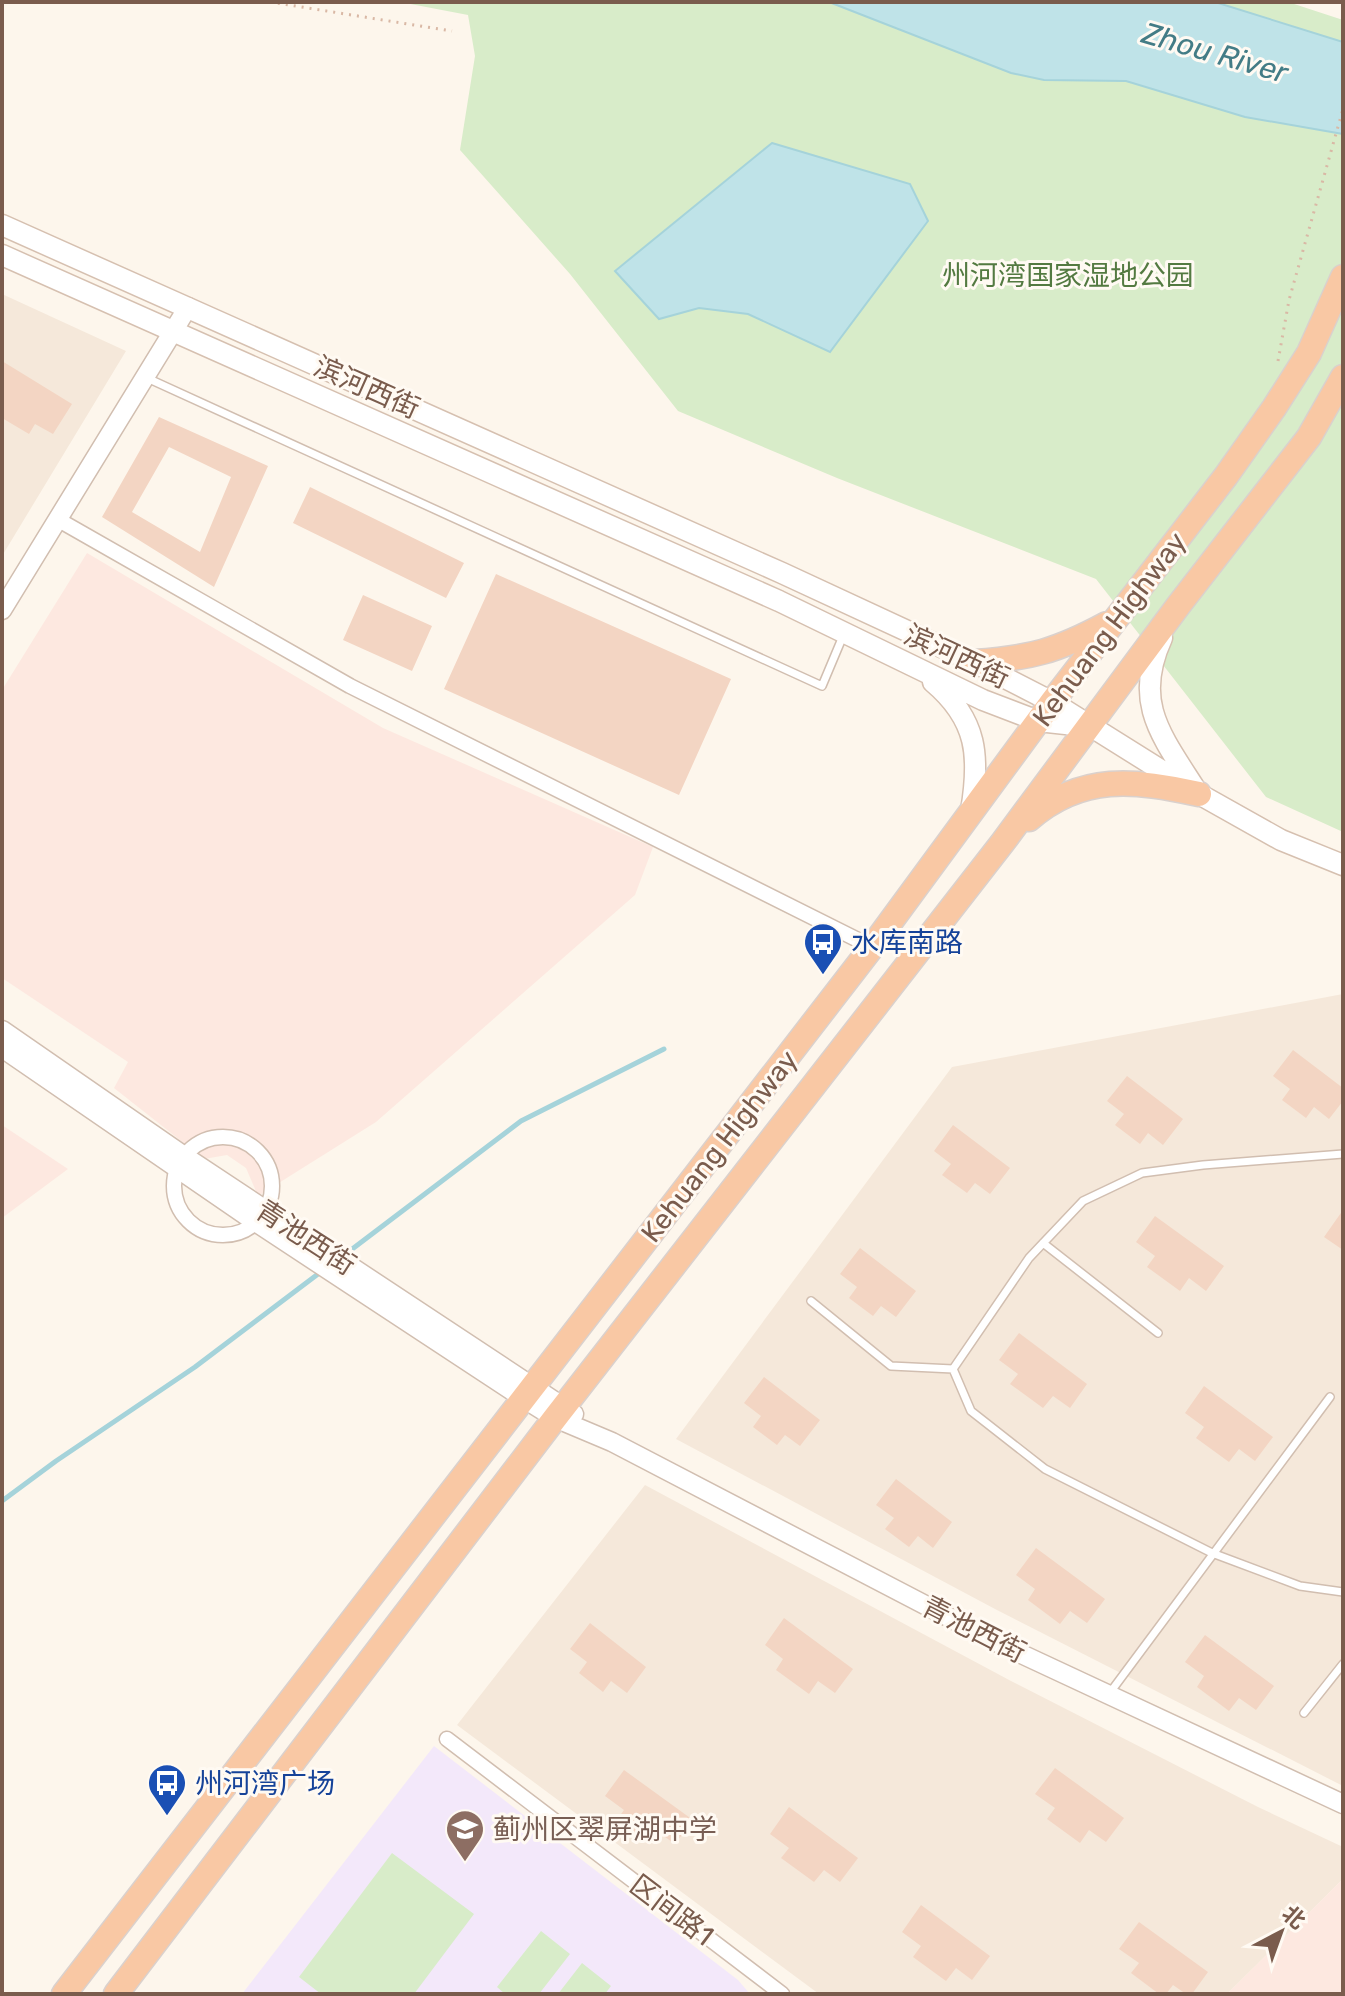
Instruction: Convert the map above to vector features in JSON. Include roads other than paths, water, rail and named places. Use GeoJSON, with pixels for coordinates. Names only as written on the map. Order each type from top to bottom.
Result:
{"type":"FeatureCollection","features":[{"type":"Feature","properties":{"kind":"highway","name":"Kehuang Highway"},"geometry":{"type":"LineString","coordinates":[[64,1994],[872,947],[1274,408],[1309,353],[1343,277]]}},
{"type":"Feature","properties":{"kind":"highway","name":"Kehuang Highway"},"geometry":{"type":"LineString","coordinates":[[116,1994],[560,1412],[1003,842],[1178,606],[1309,437],[1343,377]]}},
{"type":"Feature","properties":{"kind":"highway"},"geometry":{"type":"LineString","coordinates":[[974,662],[1012,659],[1050,651],[1116,619]]}},
{"type":"Feature","properties":{"kind":"highway"},"geometry":{"type":"LineString","coordinates":[[1003,842],[1033,815],[1054,802],[1101,784],[1142,782],[1199,794]]}},
{"type":"Feature","properties":{"kind":"main road","name":"滨河西街"},"geometry":{"type":"LineString","coordinates":[[2,225],[974,662],[1045,712]]}},
{"type":"Feature","properties":{"kind":"main road","name":"滨河西街"},"geometry":{"type":"LineString","coordinates":[[2,255],[845,632],[983,700],[1045,712],[1088,726]]}},
{"type":"Feature","properties":{"kind":"main road"},"geometry":{"type":"LineString","coordinates":[[1178,606],[1152,659],[1149,699],[1163,740],[1199,794]]}},
{"type":"Feature","properties":{"kind":"main road"},"geometry":{"type":"LineString","coordinates":[[915,666],[947,693],[960,708],[969,726],[976,768],[970,816]]}},
{"type":"Feature","properties":{"kind":"main road"},"geometry":{"type":"LineString","coordinates":[[1088,726],[1281,840],[1343,865]]}},
{"type":"Feature","properties":{"kind":"street"},"geometry":{"type":"LineString","coordinates":[[2,610],[188,307]]}},
{"type":"Feature","properties":{"kind":"street"},"geometry":{"type":"LineString","coordinates":[[57,519],[350,686],[872,947]]}},
{"type":"Feature","properties":{"kind":"street","name":"青池西街"},"geometry":{"type":"LineString","coordinates":[[2,1030],[181,1162]]}},
{"type":"Feature","properties":{"kind":"street","name":"青池西街"},"geometry":{"type":"LineString","coordinates":[[2,1048],[181,1162],[528,1392],[612,1442],[1000,1644],[1343,1804]]}},
{"type":"Feature","properties":{"kind":"street"},"geometry":{"type":"LineString","coordinates":[[219,1137],[235,1138],[250,1144],[262,1155],[270,1169],[273,1185],[271,1201],[262,1217],[238,1234],[221,1236],[190,1224],[180,1211],[174,1195],[174,1178],[181,1162],[203,1141],[219,1137]]}},
{"type":"Feature","properties":{"kind":"street","name":"区间路1"},"geometry":{"type":"LineString","coordinates":[[447,1739],[782,1994]]}},
{"type":"Feature","properties":{"kind":"lane"},"geometry":{"type":"LineString","coordinates":[[145,377],[822,686],[845,632]]}},
{"type":"Feature","properties":{"kind":"lane"},"geometry":{"type":"LineString","coordinates":[[953,1369],[1029,1258],[1083,1201],[1142,1173],[1343,1154]]}},
{"type":"Feature","properties":{"kind":"lane"},"geometry":{"type":"LineString","coordinates":[[1043,1243],[1158,1333]]}},
{"type":"Feature","properties":{"kind":"lane"},"geometry":{"type":"LineString","coordinates":[[811,1301],[891,1366],[953,1369]]}},
{"type":"Feature","properties":{"kind":"lane"},"geometry":{"type":"LineString","coordinates":[[953,1369],[971,1411],[1045,1469],[1212,1553],[1300,1586],[1343,1592]]}},
{"type":"Feature","properties":{"kind":"lane"},"geometry":{"type":"LineString","coordinates":[[1109,1695],[1330,1397]]}},
{"type":"Feature","properties":{"kind":"lane"},"geometry":{"type":"LineString","coordinates":[[1304,1713],[1343,1664]]}},
{"type":"Feature","properties":{"kind":"water","name":"Zhou River"},"geometry":{"type":"Polygon","coordinates":[[[829,2],[1215,2],[1343,42],[1343,134],[1245,117],[1126,81],[1044,80],[1011,73],[829,2]]]}},
{"type":"Feature","properties":{"kind":"water"},"geometry":{"type":"Polygon","coordinates":[[[772,143],[910,184],[928,221],[830,352],[748,314],[699,308],[659,319],[615,271],[772,143]]]}},
{"type":"Feature","properties":{"kind":"waterway"},"geometry":{"type":"LineString","coordinates":[[343,1256],[521,1121],[664,1049]]}},
{"type":"Feature","properties":{"kind":"waterway"},"geometry":{"type":"LineString","coordinates":[[2,1501],[195,1367],[322,1271]]}},
{"type":"Feature","properties":{"kind":"place","name":"水库南路"},"geometry":{"type":"Point","coordinates":[823,976]}},
{"type":"Feature","properties":{"kind":"place","name":"州河湾广场"},"geometry":{"type":"Point","coordinates":[167,1817]}},
{"type":"Feature","properties":{"kind":"place","name":"蓟州区翠屏湖中学"},"geometry":{"type":"Point","coordinates":[465,1863]}},
{"type":"Feature","properties":{"kind":"park label","name":"州河湾国家湿地公园"},"geometry":{"type":"Point","coordinates":[1068,275]}}]}
